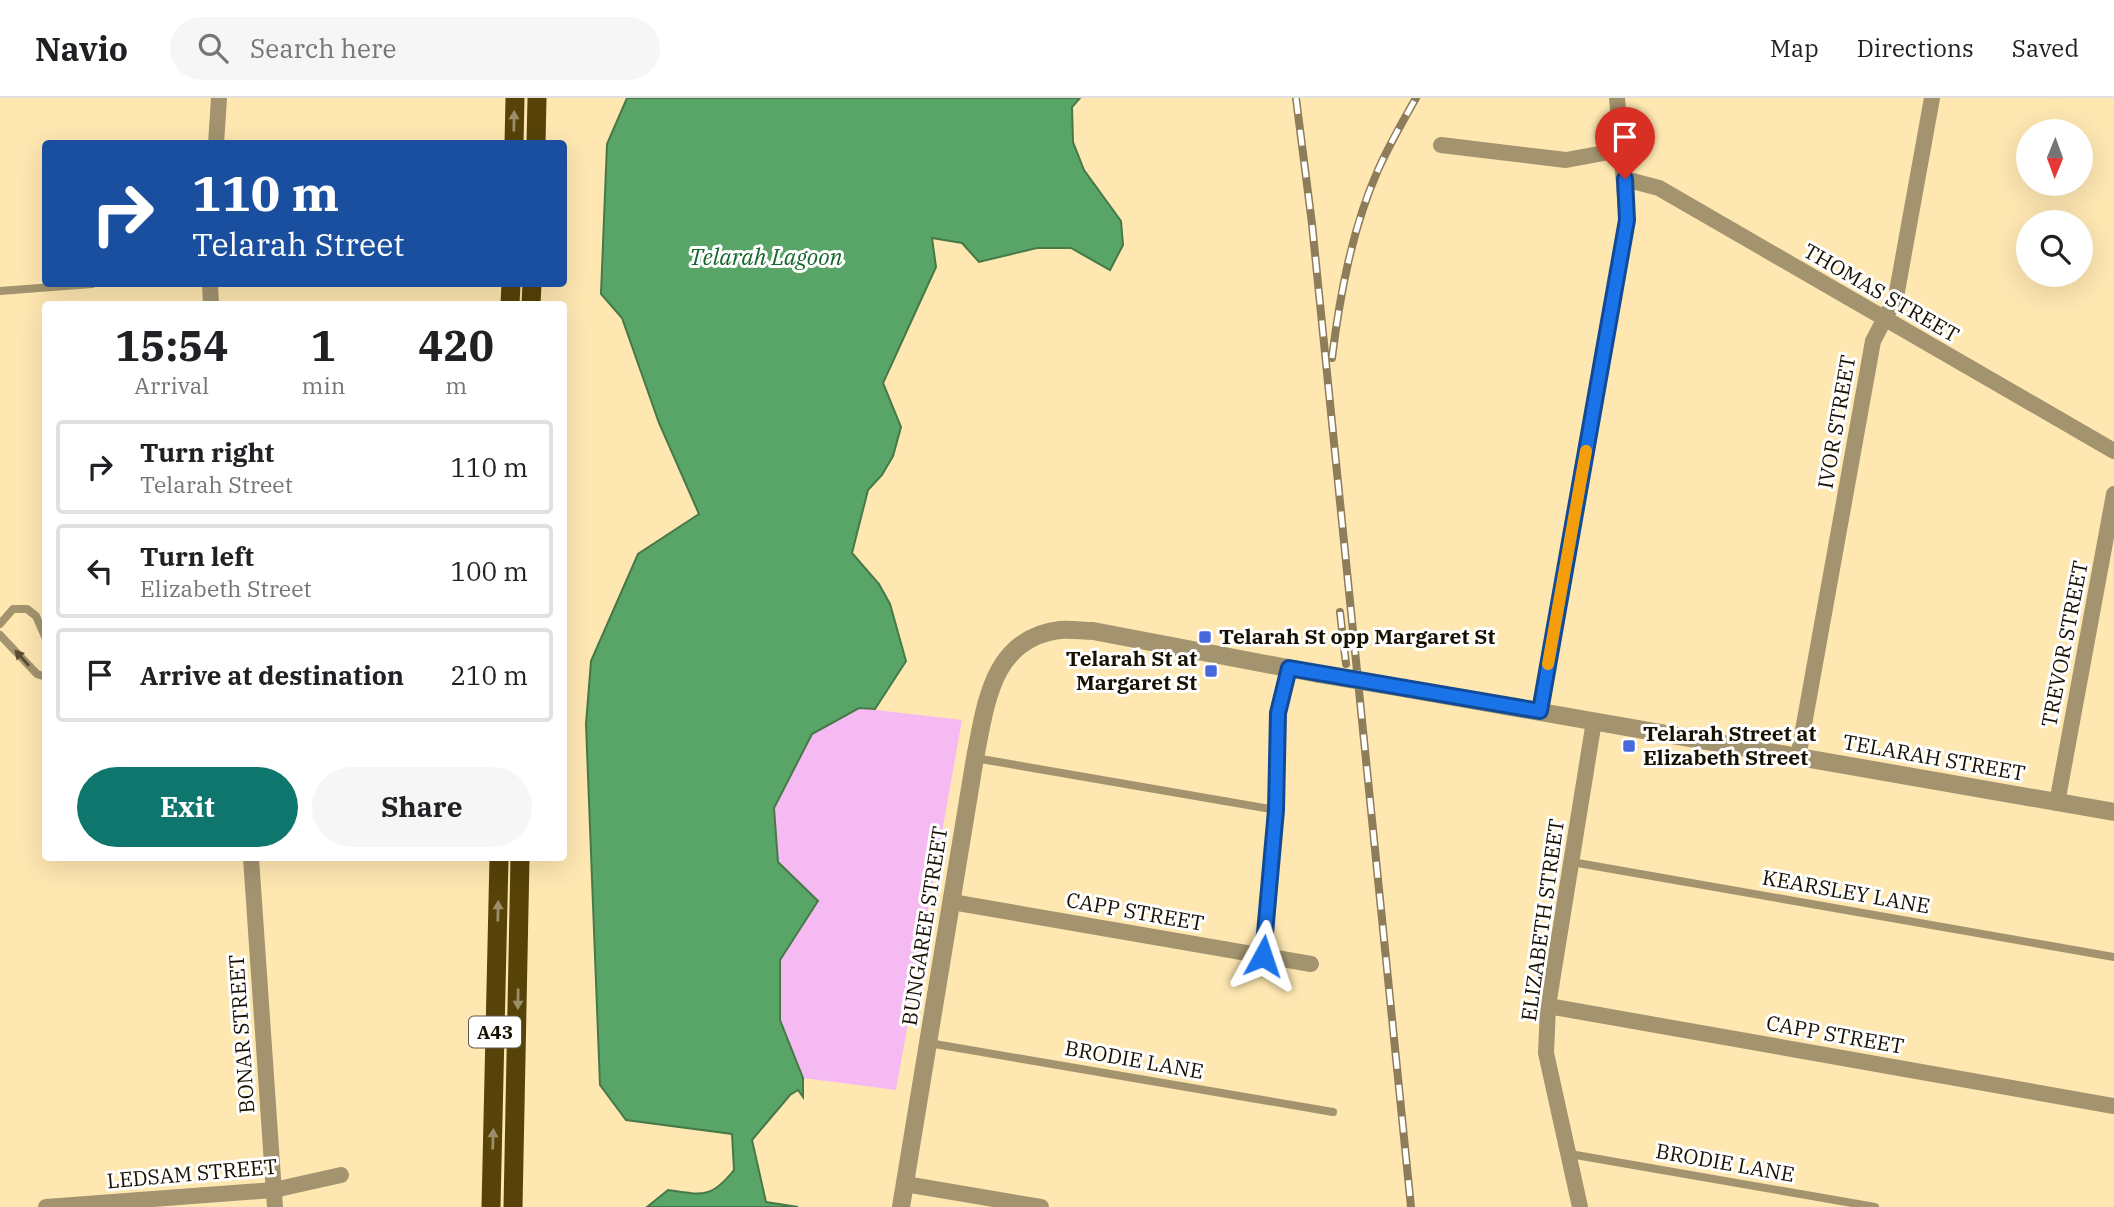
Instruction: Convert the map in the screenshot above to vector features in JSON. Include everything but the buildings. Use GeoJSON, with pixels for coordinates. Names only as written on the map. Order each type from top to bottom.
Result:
{"type":"FeatureCollection","features":[{"type":"Feature","properties":{"kind":"highway"},"geometry":{"type":"LineString","coordinates":[[514,140],[515,98]]}},
{"type":"Feature","properties":{"kind":"highway"},"geometry":{"type":"LineString","coordinates":[[536,140],[537,98]]}},
{"type":"Feature","properties":{"kind":"highway","name":"A43"},"geometry":{"type":"LineString","coordinates":[[491,1207],[499,861]]}},
{"type":"Feature","properties":{"kind":"highway","name":"A43"},"geometry":{"type":"LineString","coordinates":[[513,1207],[520,861]]}},
{"type":"Feature","properties":{"kind":"street"},"geometry":{"type":"LineString","coordinates":[[216,140],[219,98]]}},
{"type":"Feature","properties":{"kind":"street"},"geometry":{"type":"LineString","coordinates":[[1540,711],[1627,220],[1617,98]]}},
{"type":"Feature","properties":{"kind":"street","name":"IVOR STREET"},"geometry":{"type":"LineString","coordinates":[[1798,758],[1873,341],[1896,297],[1932,98]]}},
{"type":"Feature","properties":{"kind":"street"},"geometry":{"type":"LineString","coordinates":[[1441,145],[1566,160],[1620,150]]}},
{"type":"Feature","properties":{"kind":"street","name":"THOMAS STREET"},"geometry":{"type":"LineString","coordinates":[[1625,179],[1659,188],[2114,451]]}},
{"type":"Feature","properties":{"kind":"street","name":"TREVOR STREET"},"geometry":{"type":"LineString","coordinates":[[2057,803],[2114,494]]}},
{"type":"Feature","properties":{"kind":"street","name":"TELARAH STREET"},"geometry":{"type":"LineString","coordinates":[[1007,656],[1033,637],[1061,630],[1093,631],[1408,690],[2114,813]]}},
{"type":"Feature","properties":{"kind":"street","name":"BUNGAREE STREET"},"geometry":{"type":"LineString","coordinates":[[901,1207],[987,695],[1007,656]]}},
{"type":"Feature","properties":{"kind":"street"},"geometry":{"type":"LineString","coordinates":[[1263,956],[1276,810],[1278,713],[1289,668]]}},
{"type":"Feature","properties":{"kind":"street","name":"ELIZABETH STREET"},"geometry":{"type":"LineString","coordinates":[[1580,1207],[1546,1053],[1548,1006],[1594,722]]}},
{"type":"Feature","properties":{"kind":"street","name":"BONAR STREET"},"geometry":{"type":"LineString","coordinates":[[251,861],[275,1207]]}},
{"type":"Feature","properties":{"kind":"street","name":"CAPP STREET"},"geometry":{"type":"LineString","coordinates":[[952,902],[1311,964]]}},
{"type":"Feature","properties":{"kind":"street","name":"CAPP STREET"},"geometry":{"type":"LineString","coordinates":[[1548,1006],[2114,1106]]}},
{"type":"Feature","properties":{"kind":"street","name":"LEDSAM STREET"},"geometry":{"type":"LineString","coordinates":[[46,1207],[274,1190],[341,1175]]}},
{"type":"Feature","properties":{"kind":"street"},"geometry":{"type":"LineString","coordinates":[[905,1184],[1041,1207]]}},
{"type":"Feature","properties":{"kind":"lane"},"geometry":{"type":"LineString","coordinates":[[0,291],[53,287]]}},
{"type":"Feature","properties":{"kind":"lane"},"geometry":{"type":"LineString","coordinates":[[0,624],[13,609],[27,609],[36,616],[42,630]]}},
{"type":"Feature","properties":{"kind":"lane"},"geometry":{"type":"LineString","coordinates":[[0,635],[37,674],[42,676]]}},
{"type":"Feature","properties":{"kind":"lane"},"geometry":{"type":"LineString","coordinates":[[975,758],[1276,810]]}},
{"type":"Feature","properties":{"kind":"lane","name":"KEARSLEY LANE"},"geometry":{"type":"LineString","coordinates":[[1572,862],[2114,957]]}},
{"type":"Feature","properties":{"kind":"lane","name":"BRODIE LANE"},"geometry":{"type":"LineString","coordinates":[[929,1043],[1333,1112]]}},
{"type":"Feature","properties":{"kind":"lane","name":"BRODIE LANE"},"geometry":{"type":"LineString","coordinates":[[1570,1154],[1875,1207]]}},
{"type":"Feature","properties":{"kind":"shaded area"},"geometry":{"type":"Polygon","coordinates":[[[859,708],[962,720],[896,1090],[803,1078],[780,1020],[780,960],[818,901],[778,862],[774,808],[812,734],[859,708]]]}},
{"type":"Feature","properties":{"kind":"water","name":"Telarah Lagoon"},"geometry":{"type":"Polygon","coordinates":[[[627,98],[1080,98],[1072,107],[1073,142],[1084,170],[1121,221],[1123,245],[1110,270],[1071,248],[1037,248],[979,262],[962,243],[932,238],[936,267],[883,383],[901,427],[893,456],[882,475],[868,490],[852,553],[879,584],[890,604],[906,661],[875,709],[859,708],[812,734],[774,808],[778,862],[818,901],[780,960],[780,1020],[803,1078],[803,1097],[798,1090],[790,1095],[752,1140],[766,1202],[798,1207],[647,1207],[668,1190],[698,1194],[719,1186],[734,1170],[732,1134],[626,1120],[600,1085],[586,724],[591,661],[638,554],[699,514],[659,423],[622,318],[601,294],[607,144],[627,98]]]}},
{"type":"Feature","properties":{"kind":"railway"},"geometry":{"type":"LineString","coordinates":[[1296,98],[1312,224],[1411,1207]]}},
{"type":"Feature","properties":{"kind":"railway"},"geometry":{"type":"LineString","coordinates":[[1332,358],[1343,286],[1361,215],[1382,161],[1416,98]]}},
{"type":"Feature","properties":{"kind":"railway"},"geometry":{"type":"LineString","coordinates":[[1340,612],[1346,664]]}},
{"type":"Feature","properties":{"kind":"slow traffic"},"geometry":{"type":"LineString","coordinates":[[1548,664],[1586,451]]}},
{"type":"Feature","properties":{"kind":"place","name":"Telarah St opp Margaret St"},"geometry":{"type":"Point","coordinates":[1205,637]}},
{"type":"Feature","properties":{"kind":"place","name":"Telarah St at Margaret St"},"geometry":{"type":"Point","coordinates":[1211,671]}},
{"type":"Feature","properties":{"kind":"place","name":"Telarah Street at Elizabeth Street"},"geometry":{"type":"Point","coordinates":[1629,746]}},
{"type":"Feature","properties":{"kind":"route"},"geometry":{"type":"LineString","coordinates":[[1263,956],[1276,810],[1278,713],[1289,668],[1540,711],[1627,220],[1625,179]]}}]}
